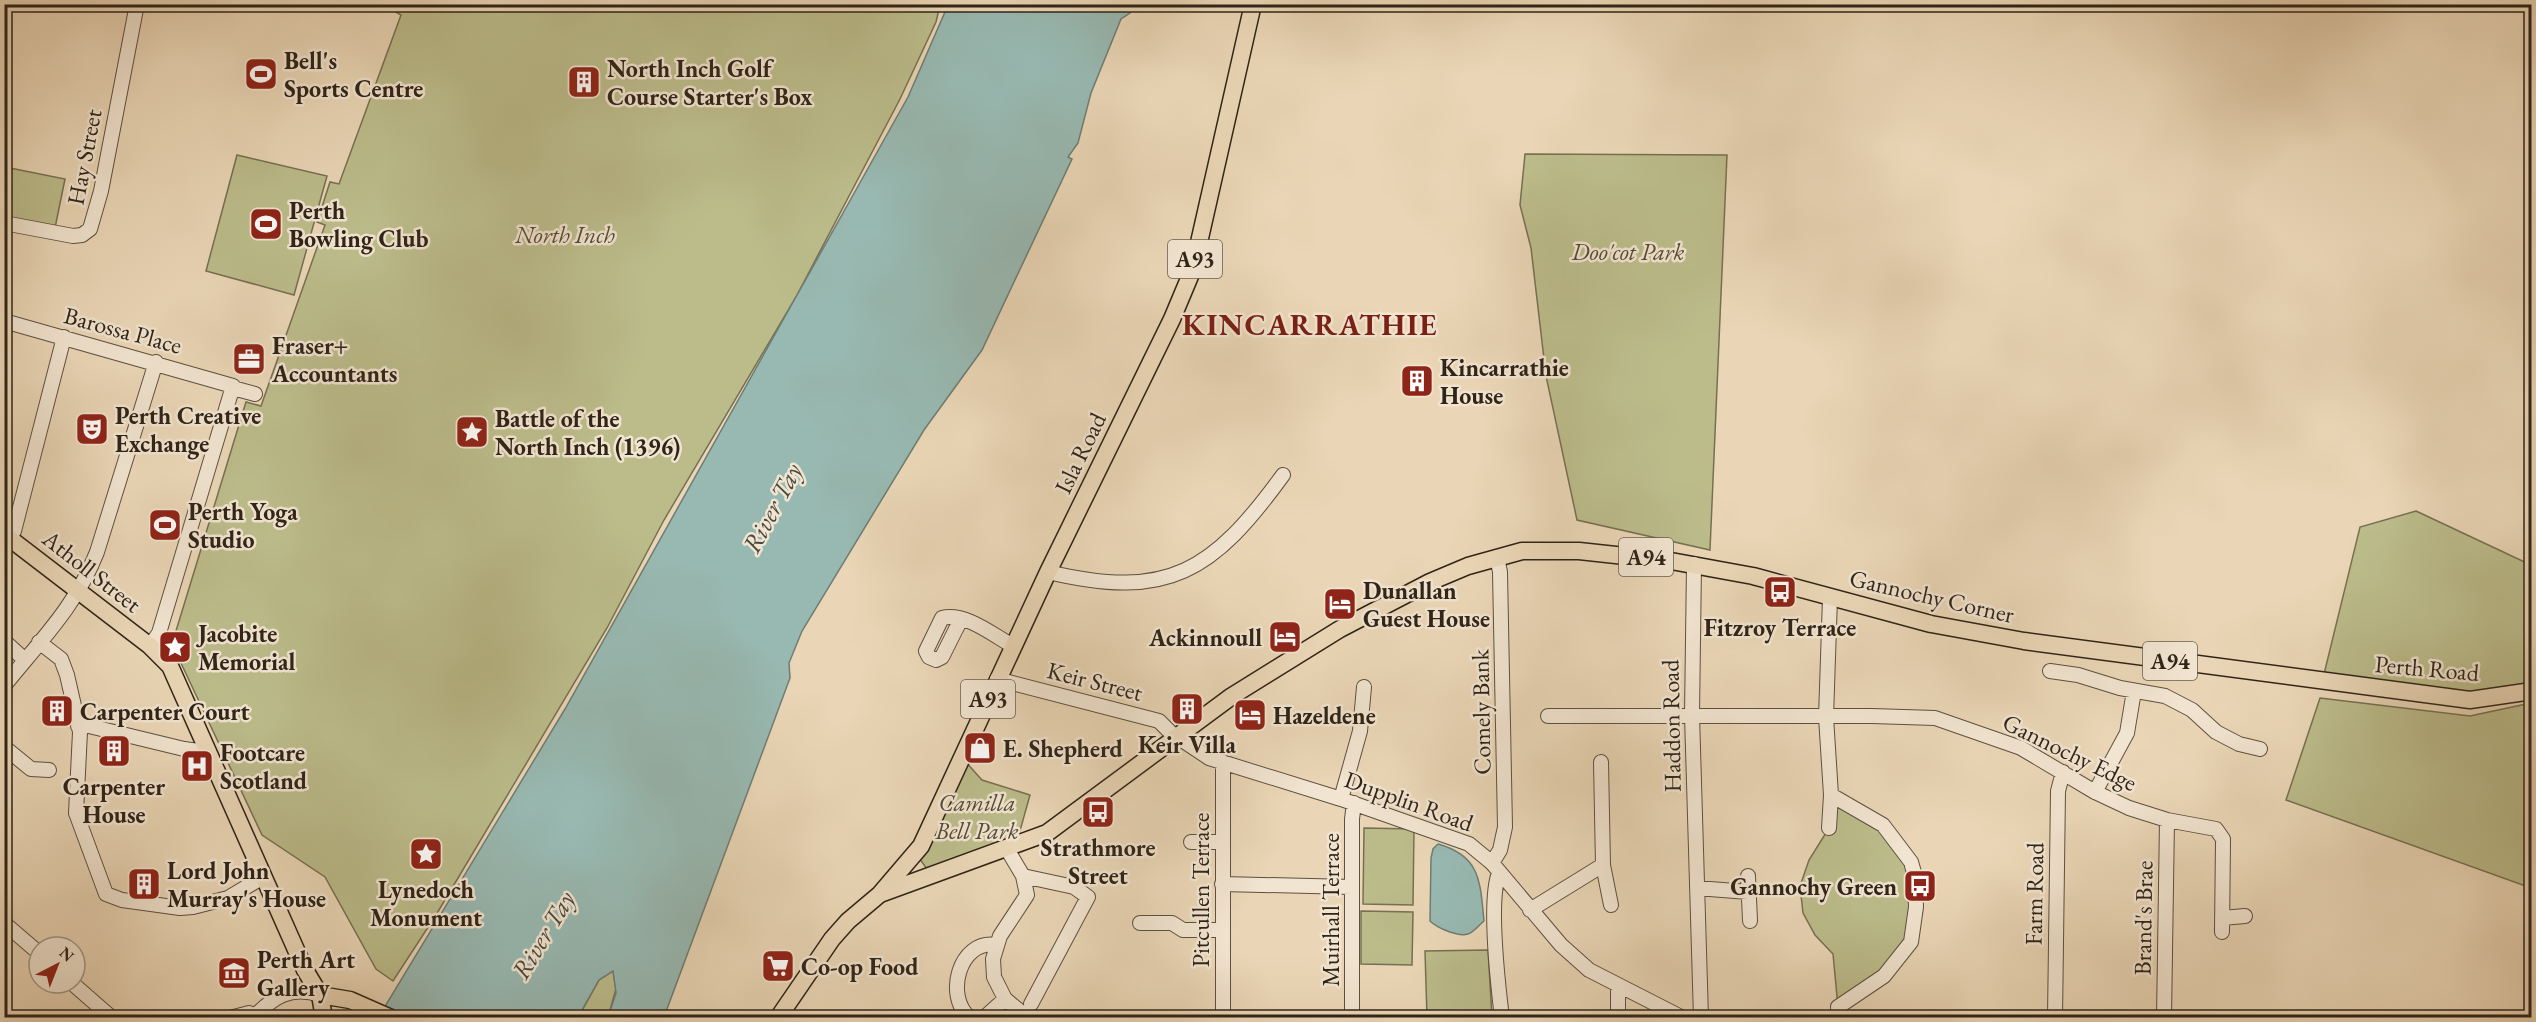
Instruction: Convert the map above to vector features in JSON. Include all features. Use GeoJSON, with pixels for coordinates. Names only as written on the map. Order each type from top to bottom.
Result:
{"type":"FeatureCollection","features":[{"type":"Feature","properties":{"kind":"main road","name":"Isla Road"},"geometry":{"type":"LineString","coordinates":[[880,894],[921,846],[997,679],[1172,319],[1193,268],[1252,4]]}},
{"type":"Feature","properties":{"kind":"main road","name":"Atholl Street"},"geometry":{"type":"LineString","coordinates":[[6,538],[150,646],[170,666],[305,970],[320,995]]}},
{"type":"Feature","properties":{"kind":"main road","name":"A94"},"geometry":{"type":"LineString","coordinates":[[880,894],[1047,833],[1178,735],[1302,651],[1387,602],[1468,566],[1522,551],[1598,553],[1694,564],[1752,576],[1830,598]]}},
{"type":"Feature","properties":{"kind":"main road","name":"Gannochy Corner"},"geometry":{"type":"LineString","coordinates":[[1830,598],[1931,624],[2024,641],[2317,681]]}},
{"type":"Feature","properties":{"kind":"main road","name":"Perth Road"},"geometry":{"type":"LineString","coordinates":[[2317,681],[2470,700],[2532,690]]}},
{"type":"Feature","properties":{"kind":"main road","name":"A93"},"geometry":{"type":"LineString","coordinates":[[778,1017],[832,939],[848,921],[880,894]]}},
{"type":"Feature","properties":{"kind":"main road"},"geometry":{"type":"LineString","coordinates":[[324,1017],[320,995],[350,1000],[391,1017]]}},
{"type":"Feature","properties":{"kind":"street","name":"Hay Street"},"geometry":{"type":"LineString","coordinates":[[4,223],[73,236],[82,235],[90,229],[101,191],[137,4]]}},
{"type":"Feature","properties":{"kind":"street","name":"Barossa Place"},"geometry":{"type":"LineString","coordinates":[[4,321],[156,362],[255,394]]}},
{"type":"Feature","properties":{"kind":"street"},"geometry":{"type":"LineString","coordinates":[[6,538],[15,531],[64,337]]}},
{"type":"Feature","properties":{"kind":"street"},"geometry":{"type":"LineString","coordinates":[[4,686],[80,592],[97,552],[156,362]]}},
{"type":"Feature","properties":{"kind":"street"},"geometry":{"type":"LineString","coordinates":[[150,646],[159,633],[232,386]]}},
{"type":"Feature","properties":{"kind":"street"},"geometry":{"type":"LineString","coordinates":[[1048,572],[1085,581],[1122,584],[1172,576],[1199,565],[1252,518],[1283,475]]}},
{"type":"Feature","properties":{"kind":"street","name":"Comely Bank"},"geometry":{"type":"LineString","coordinates":[[1497,557],[1500,572],[1505,827],[1496,868],[1495,898],[1502,1017]]}},
{"type":"Feature","properties":{"kind":"street","name":"Haddon Road"},"geometry":{"type":"LineString","coordinates":[[1694,564],[1692,715],[1701,1017]]}},
{"type":"Feature","properties":{"kind":"street"},"geometry":{"type":"LineString","coordinates":[[1829,828],[1831,795],[1826,717],[1830,598]]}},
{"type":"Feature","properties":{"kind":"street"},"geometry":{"type":"LineString","coordinates":[[961,619],[1013,646]]}},
{"type":"Feature","properties":{"kind":"street"},"geometry":{"type":"LineString","coordinates":[[4,641],[25,660]]}},
{"type":"Feature","properties":{"kind":"street"},"geometry":{"type":"LineString","coordinates":[[39,642],[63,661],[78,726],[76,813],[103,891],[112,898],[180,908],[228,898],[263,877]]}},
{"type":"Feature","properties":{"kind":"street"},"geometry":{"type":"LineString","coordinates":[[2050,670],[2179,701],[2216,732],[2239,744],[2260,749]]}},
{"type":"Feature","properties":{"kind":"street","name":"Keir Street"},"geometry":{"type":"LineString","coordinates":[[997,679],[1159,721],[1170,732],[1178,735]]}},
{"type":"Feature","properties":{"kind":"street","name":"Muirhall Terrace"},"geometry":{"type":"LineString","coordinates":[[1352,1017],[1352,887],[1348,801],[1360,731],[1364,687]]}},
{"type":"Feature","properties":{"kind":"street"},"geometry":{"type":"LineString","coordinates":[[2095,792],[2127,733],[2134,691]]}},
{"type":"Feature","properties":{"kind":"street","name":"Gannochy Edge"},"geometry":{"type":"LineString","coordinates":[[1548,716],[1935,718],[2021,748],[2095,792],[2129,808],[2167,820],[2216,829],[2222,834],[2222,925],[2245,916]]}},
{"type":"Feature","properties":{"kind":"street"},"geometry":{"type":"LineString","coordinates":[[78,726],[90,726],[184,749],[199,751],[207,748]]}},
{"type":"Feature","properties":{"kind":"street","name":"Dupplin Road"},"geometry":{"type":"LineString","coordinates":[[1178,735],[1209,758],[1348,801],[1469,844],[1496,868],[1530,910],[1589,970],[1683,1017]]}},
{"type":"Feature","properties":{"kind":"street"},"geometry":{"type":"LineString","coordinates":[[4,747],[31,769],[49,770]]}},
{"type":"Feature","properties":{"kind":"street","name":"Pitcullen Terrace"},"geometry":{"type":"LineString","coordinates":[[1223,762],[1223,1017]]}},
{"type":"Feature","properties":{"kind":"street"},"geometry":{"type":"LineString","coordinates":[[1601,762],[1603,865],[1611,905]]}},
{"type":"Feature","properties":{"kind":"street","name":"Farm Road"},"geometry":{"type":"LineString","coordinates":[[2055,1017],[2058,790],[2063,772]]}},
{"type":"Feature","properties":{"kind":"street"},"geometry":{"type":"LineString","coordinates":[[1831,795],[1883,825],[1911,862],[1916,907],[1911,942],[1884,976],[1838,1007],[1839,1017]]}},
{"type":"Feature","properties":{"kind":"street","name":"Brand's Brae"},"geometry":{"type":"LineString","coordinates":[[2164,1017],[2167,820]]}},
{"type":"Feature","properties":{"kind":"street"},"geometry":{"type":"LineString","coordinates":[[1191,842],[1222,842]]}},
{"type":"Feature","properties":{"kind":"street"},"geometry":{"type":"LineString","coordinates":[[1007,849],[1023,876],[1027,887],[1026,898],[996,945],[993,959],[994,977],[1005,999],[1029,1011],[1088,897],[1074,886],[1023,876]]}},
{"type":"Feature","properties":{"kind":"street"},"geometry":{"type":"LineString","coordinates":[[1530,910],[1603,865]]}},
{"type":"Feature","properties":{"kind":"street"},"geometry":{"type":"LineString","coordinates":[[1748,876],[1750,921]]}},
{"type":"Feature","properties":{"kind":"street"},"geometry":{"type":"LineString","coordinates":[[1222,884],[1352,887]]}},
{"type":"Feature","properties":{"kind":"street"},"geometry":{"type":"LineString","coordinates":[[1697,888],[1748,892]]}},
{"type":"Feature","properties":{"kind":"street"},"geometry":{"type":"LineString","coordinates":[[4,923],[27,943]]}},
{"type":"Feature","properties":{"kind":"street"},"geometry":{"type":"LineString","coordinates":[[1140,923],[1172,923],[1183,930],[1223,930]]}},
{"type":"Feature","properties":{"kind":"street"},"geometry":{"type":"LineString","coordinates":[[970,1017],[963,1010],[956,995],[958,976],[976,948],[984,944],[996,945]]}},
{"type":"Feature","properties":{"kind":"street"},"geometry":{"type":"LineString","coordinates":[[1618,986],[1618,1017]]}},
{"type":"Feature","properties":{"kind":"street"},"geometry":{"type":"LineString","coordinates":[[230,1017],[249,1013],[254,1017],[269,1003],[293,990],[304,990],[320,995]]}},
{"type":"Feature","properties":{"kind":"street"},"geometry":{"type":"LineString","coordinates":[[86,995],[112,1017]]}},
{"type":"Feature","properties":{"kind":"street"},"geometry":{"type":"LineString","coordinates":[[984,1017],[1005,999]]}},
{"type":"Feature","properties":{"kind":"green space","name":"North Inch"},"geometry":{"type":"Polygon","coordinates":[[[384,5],[940,5],[936,22],[900,99],[796,297],[664,520],[607,628],[436,915],[393,981],[376,969],[325,877],[262,835],[172,644],[246,402],[261,406],[325,225],[317,222],[330,182],[339,184],[401,15],[384,5]]]}},
{"type":"Feature","properties":{"kind":"green space","name":"Doo'cot Park"},"geometry":{"type":"Polygon","coordinates":[[[1525,154],[1727,155],[1710,550],[1577,520],[1546,376],[1531,248],[1520,205],[1525,154]]]}},
{"type":"Feature","properties":{"kind":"green space","name":"Perth Bowling Club"},"geometry":{"type":"Polygon","coordinates":[[[237,155],[327,176],[294,295],[206,271],[237,155]]]}},
{"type":"Feature","properties":{"kind":"green space"},"geometry":{"type":"Polygon","coordinates":[[[5,167],[65,179],[55,228],[5,218],[5,167]]]}},
{"type":"Feature","properties":{"kind":"green space"},"geometry":{"type":"Polygon","coordinates":[[[2416,511],[2531,565],[2531,684],[2500,693],[2457,693],[2324,674],[2360,527],[2416,511]]]}},
{"type":"Feature","properties":{"kind":"green space"},"geometry":{"type":"Polygon","coordinates":[[[2320,698],[2470,716],[2531,703],[2531,888],[2286,800],[2320,698]]]}},
{"type":"Feature","properties":{"kind":"green space","name":"Camilla Bell Park"},"geometry":{"type":"Polygon","coordinates":[[[964,760],[982,780],[1030,795],[1018,838],[927,869],[919,858],[964,760]]]}},
{"type":"Feature","properties":{"kind":"green space"},"geometry":{"type":"Polygon","coordinates":[[[1831,795],[1883,825],[1911,862],[1911,942],[1884,976],[1838,1007],[1833,954],[1815,935],[1803,913],[1800,886],[1809,860],[1829,828],[1831,795]]]}},
{"type":"Feature","properties":{"kind":"green space"},"geometry":{"type":"Polygon","coordinates":[[[1364,828],[1414,829],[1413,905],[1363,904],[1364,828]]]}},
{"type":"Feature","properties":{"kind":"green space"},"geometry":{"type":"Polygon","coordinates":[[[1361,911],[1413,912],[1412,965],[1361,964],[1361,911]]]}},
{"type":"Feature","properties":{"kind":"green space"},"geometry":{"type":"Polygon","coordinates":[[[1488,950],[1492,1017],[1427,1017],[1425,951],[1488,950]]]}},
{"type":"Feature","properties":{"kind":"green space"},"geometry":{"type":"Polygon","coordinates":[[[613,970],[616,989],[608,1017],[578,1018],[599,980],[613,970]]]}},
{"type":"Feature","properties":{"kind":"water","name":"River Tay"},"geometry":{"type":"Polygon","coordinates":[[[948,5],[1132,5],[1130,13],[1121,19],[1091,93],[1078,143],[1068,157],[1072,159],[982,350],[924,430],[802,631],[789,663],[790,678],[664,1017],[608,1017],[616,993],[613,971],[599,980],[578,1017],[378,1018],[565,709],[908,97],[948,5]]]}},
{"type":"Feature","properties":{"kind":"water"},"geometry":{"type":"Polygon","coordinates":[[[1438,844],[1463,856],[1476,872],[1484,921],[1468,934],[1448,931],[1430,921],[1431,858],[1433,849],[1438,844]]]}},
{"type":"Feature","properties":{"kind":"place","name":"Bell's Sports Centre"},"geometry":{"type":"Point","coordinates":[261,74]}},
{"type":"Feature","properties":{"kind":"place","name":"North Inch Golf Course Starter's Box"},"geometry":{"type":"Point","coordinates":[584,82]}},
{"type":"Feature","properties":{"kind":"place","name":"Perth Bowling Club"},"geometry":{"type":"Point","coordinates":[266,224]}},
{"type":"Feature","properties":{"kind":"place","name":"Fraser+ Accountants"},"geometry":{"type":"Point","coordinates":[249,359]}},
{"type":"Feature","properties":{"kind":"place","name":"Kincarrathie House"},"geometry":{"type":"Point","coordinates":[1417,381]}},
{"type":"Feature","properties":{"kind":"place","name":"Perth Creative Exchange"},"geometry":{"type":"Point","coordinates":[92,429]}},
{"type":"Feature","properties":{"kind":"place","name":"Battle of the North Inch (1396)"},"geometry":{"type":"Point","coordinates":[472,432]}},
{"type":"Feature","properties":{"kind":"place","name":"Perth Yoga Studio"},"geometry":{"type":"Point","coordinates":[165,525]}},
{"type":"Feature","properties":{"kind":"place","name":"Fitzroy Terrace"},"geometry":{"type":"Point","coordinates":[1780,592]}},
{"type":"Feature","properties":{"kind":"place","name":"Dunallan Guest House"},"geometry":{"type":"Point","coordinates":[1340,604]}},
{"type":"Feature","properties":{"kind":"place","name":"Ackinnoull"},"geometry":{"type":"Point","coordinates":[1285,637]}},
{"type":"Feature","properties":{"kind":"place","name":"Jacobite Memorial"},"geometry":{"type":"Point","coordinates":[175,647]}},
{"type":"Feature","properties":{"kind":"place","name":"Keir Villa"},"geometry":{"type":"Point","coordinates":[1187,709]}},
{"type":"Feature","properties":{"kind":"place","name":"Carpenter Court"},"geometry":{"type":"Point","coordinates":[57,711]}},
{"type":"Feature","properties":{"kind":"place","name":"Hazeldene"},"geometry":{"type":"Point","coordinates":[1250,715]}},
{"type":"Feature","properties":{"kind":"place","name":"E. Shepherd"},"geometry":{"type":"Point","coordinates":[980,748]}},
{"type":"Feature","properties":{"kind":"place","name":"Carpenter House"},"geometry":{"type":"Point","coordinates":[114,751]}},
{"type":"Feature","properties":{"kind":"place","name":"Footcare Scotland"},"geometry":{"type":"Point","coordinates":[197,766]}},
{"type":"Feature","properties":{"kind":"place","name":"Strathmore Street"},"geometry":{"type":"Point","coordinates":[1098,812]}},
{"type":"Feature","properties":{"kind":"place","name":"Lynedoch Monument"},"geometry":{"type":"Point","coordinates":[426,854]}},
{"type":"Feature","properties":{"kind":"place","name":"Lord John Murray's House"},"geometry":{"type":"Point","coordinates":[144,884]}},
{"type":"Feature","properties":{"kind":"place","name":"Gannochy Green"},"geometry":{"type":"Point","coordinates":[1920,886]}},
{"type":"Feature","properties":{"kind":"place","name":"Co-op Food"},"geometry":{"type":"Point","coordinates":[778,966]}},
{"type":"Feature","properties":{"kind":"place","name":"Perth Art Gallery"},"geometry":{"type":"Point","coordinates":[234,973]}},
{"type":"Feature","properties":{"kind":"district","name":"KINCARRATHIE"},"geometry":{"type":"Point","coordinates":[1310,324]}}]}
